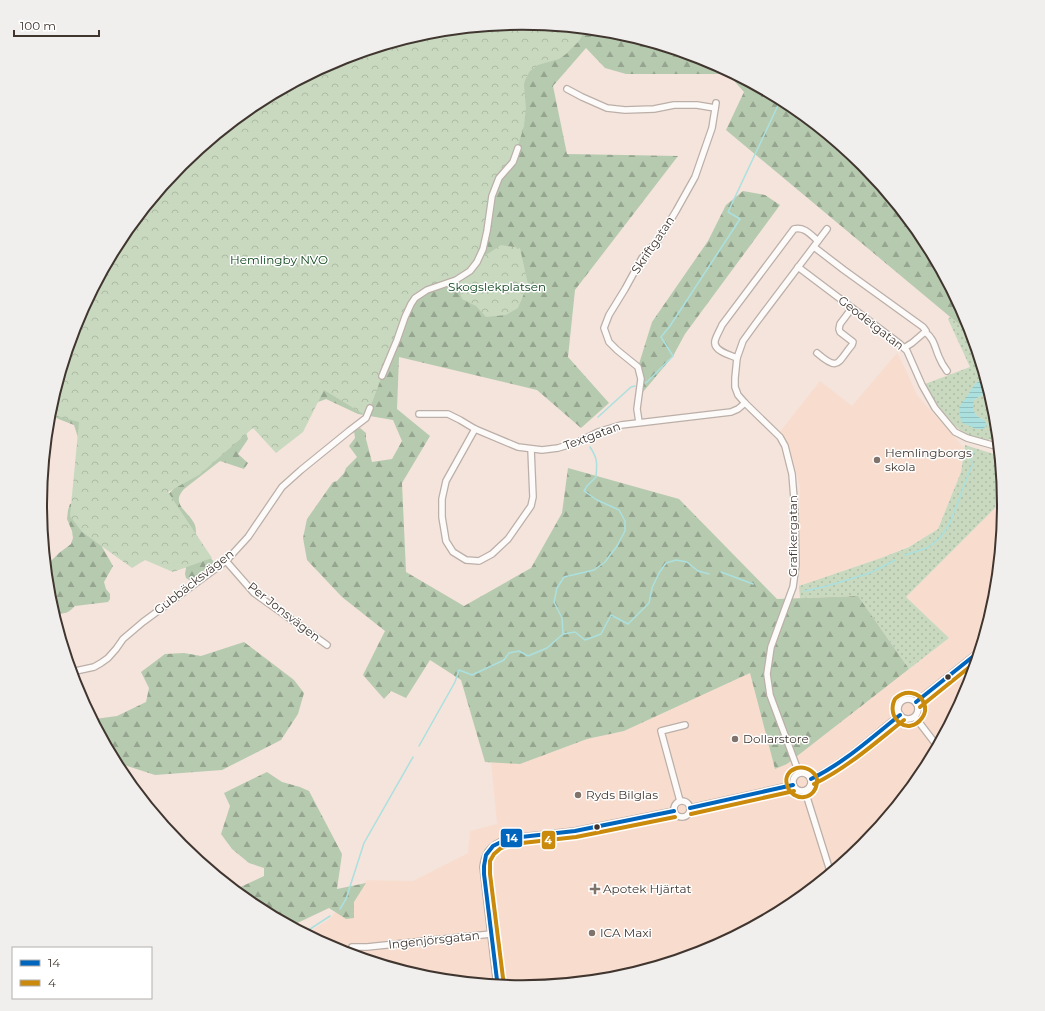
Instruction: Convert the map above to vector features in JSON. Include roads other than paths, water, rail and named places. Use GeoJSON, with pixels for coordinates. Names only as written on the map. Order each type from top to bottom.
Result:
{"type":"FeatureCollection","features":[{"type":"Feature","properties":{"kind":"street","name":"Skriftgatan"},"geometry":{"type":"LineString","coordinates":[[566,89],[607,108],[625,110],[654,110],[674,105],[715,106],[712,128],[695,177],[662,234],[642,258],[609,315],[604,328],[609,342],[638,367],[641,379],[637,409],[639,422]]}},
{"type":"Feature","properties":{"kind":"street"},"geometry":{"type":"LineString","coordinates":[[382,376],[405,317],[415,298],[427,290],[463,276],[478,262],[487,231],[493,191],[499,178],[513,162],[518,148]]}},
{"type":"Feature","properties":{"kind":"street"},"geometry":{"type":"LineString","coordinates":[[737,358],[718,349],[715,345],[715,341],[722,325],[794,229],[799,227],[804,229],[818,241]]}},
{"type":"Feature","properties":{"kind":"street","name":"Grafikergatan"},"geometry":{"type":"LineString","coordinates":[[799,773],[770,694],[767,674],[770,647],[793,586],[796,565],[795,511],[792,474],[785,446],[780,438],[738,395],[735,387],[735,378],[737,358],[744,341],[827,229]]}},
{"type":"Feature","properties":{"kind":"street"},"geometry":{"type":"LineString","coordinates":[[814,247],[923,327],[926,331],[925,332],[930,335],[934,342],[947,371]]}},
{"type":"Feature","properties":{"kind":"street","name":"Geodetgatan"},"geometry":{"type":"LineString","coordinates":[[798,267],[900,344],[907,351],[922,385],[935,408],[955,432],[967,438],[994,446]]}},
{"type":"Feature","properties":{"kind":"street"},"geometry":{"type":"LineString","coordinates":[[817,353],[834,364],[840,361],[852,345],[852,342],[840,332],[840,324],[852,308]]}},
{"type":"Feature","properties":{"kind":"street"},"geometry":{"type":"LineString","coordinates":[[904,348],[925,332]]}},
{"type":"Feature","properties":{"kind":"street","name":"Textgatan"},"geometry":{"type":"LineString","coordinates":[[420,414],[448,414],[475,429],[518,447],[542,450],[558,448],[578,442],[598,432],[621,425],[731,412],[738,409],[745,403]]}},
{"type":"Feature","properties":{"kind":"street","name":"Gubbäcksvägen"},"geometry":{"type":"LineString","coordinates":[[77,671],[94,667],[108,658],[123,639],[142,622],[226,561],[248,538],[282,487],[349,430],[366,418],[370,408]]}},
{"type":"Feature","properties":{"kind":"street"},"geometry":{"type":"LineString","coordinates":[[475,429],[446,481],[442,499],[442,516],[446,541],[453,552],[466,560],[479,561],[492,554],[508,539],[531,506],[531,449]]}},
{"type":"Feature","properties":{"kind":"street","name":"Per Jonsvägen"},"geometry":{"type":"LineString","coordinates":[[226,561],[254,592],[327,646]]}},
{"type":"Feature","properties":{"kind":"street"},"geometry":{"type":"LineString","coordinates":[[916,702],[974,655]]}},
{"type":"Feature","properties":{"kind":"street"},"geometry":{"type":"LineString","coordinates":[[910,699],[916,702],[919,708],[915,717],[908,720],[902,718],[898,712],[898,705],[903,700],[910,699]]}},
{"type":"Feature","properties":{"kind":"street"},"geometry":{"type":"LineString","coordinates":[[811,779],[842,762],[900,715]]}},
{"type":"Feature","properties":{"kind":"street"},"geometry":{"type":"LineString","coordinates":[[915,717],[934,742]]}},
{"type":"Feature","properties":{"kind":"street"},"geometry":{"type":"LineString","coordinates":[[680,801],[661,731],[685,725]]}},
{"type":"Feature","properties":{"kind":"street"},"geometry":{"type":"LineString","coordinates":[[799,773],[805,773],[811,779],[810,787],[805,791],[799,791],[793,785],[794,777],[799,773]]}},
{"type":"Feature","properties":{"kind":"street","name":"Ingenjörsgatan"},"geometry":{"type":"LineString","coordinates":[[497,980],[483,867],[486,854],[498,843],[512,838],[575,831],[674,811],[677,816],[684,817],[688,815],[690,808],[793,785]]}},
{"type":"Feature","properties":{"kind":"street"},"geometry":{"type":"LineString","coordinates":[[805,791],[829,869]]}},
{"type":"Feature","properties":{"kind":"street"},"geometry":{"type":"LineString","coordinates":[[674,811],[674,806],[680,801],[688,803],[690,808]]}},
{"type":"Feature","properties":{"kind":"street","name":"Ingenjörsgatan"},"geometry":{"type":"LineString","coordinates":[[352,947],[367,947],[491,934]]}},
{"type":"Feature","properties":{"kind":"water"},"geometry":{"type":"Polygon","coordinates":[[[981,380],[985,393],[974,400],[973,410],[977,416],[984,420],[987,425],[983,429],[976,429],[961,422],[959,408],[975,384],[981,380]]]}},
{"type":"Feature","properties":{"kind":"waterway"},"geometry":{"type":"LineString","coordinates":[[645,383],[673,356],[661,337],[670,326],[740,219],[728,212],[778,105]]}},
{"type":"Feature","properties":{"kind":"waterway"},"geometry":{"type":"LineString","coordinates":[[598,417],[631,387],[635,386]]}},
{"type":"Feature","properties":{"kind":"waterway"},"geometry":{"type":"LineString","coordinates":[[563,634],[562,618],[554,602],[557,588],[564,577],[594,570],[605,562],[617,546],[625,531],[625,521],[619,510],[597,500],[584,491],[596,477],[596,461],[590,447]]}},
{"type":"Feature","properties":{"kind":"waterway"},"geometry":{"type":"LineString","coordinates":[[905,555],[927,548],[940,538],[950,523],[972,465],[971,456],[974,452]]}},
{"type":"Feature","properties":{"kind":"waterway"},"geometry":{"type":"LineString","coordinates":[[419,746],[455,682],[459,670],[472,675],[504,660],[509,653],[519,651],[528,656],[547,648],[563,634],[575,632],[585,640],[601,634],[611,615],[628,624],[649,603],[652,588],[659,573],[666,563],[676,560],[687,562],[698,571],[709,574]]}},
{"type":"Feature","properties":{"kind":"waterway"},"geometry":{"type":"LineString","coordinates":[[805,591],[870,573],[895,560]]}},
{"type":"Feature","properties":{"kind":"waterway"},"geometry":{"type":"LineString","coordinates":[[721,572],[753,584]]}},
{"type":"Feature","properties":{"kind":"waterway"},"geometry":{"type":"LineString","coordinates":[[340,909],[346,899],[364,843],[413,757]]}},
{"type":"Feature","properties":{"kind":"waterway"},"geometry":{"type":"LineString","coordinates":[[309,930],[330,916]]}},
{"type":"Feature","properties":{"kind":"place","name":"Hemlingborgs skola"},"geometry":{"type":"Point","coordinates":[877,460]}},
{"type":"Feature","properties":{"kind":"place","name":"Dollarstore"},"geometry":{"type":"Point","coordinates":[735,739]}},
{"type":"Feature","properties":{"kind":"place","name":"Ryds Bilglas"},"geometry":{"type":"Point","coordinates":[578,795]}},
{"type":"Feature","properties":{"kind":"place","name":"Apotek Hjärtat"},"geometry":{"type":"Point","coordinates":[595,889]}},
{"type":"Feature","properties":{"kind":"place","name":"ICA Maxi"},"geometry":{"type":"Point","coordinates":[592,933]}},
{"type":"Feature","properties":{"kind":"park label","name":"Hemlingby NVO"},"geometry":{"type":"Point","coordinates":[279,260]}},
{"type":"Feature","properties":{"kind":"park label","name":"Skogslekplatsen"},"geometry":{"type":"Point","coordinates":[497,287]}}]}
